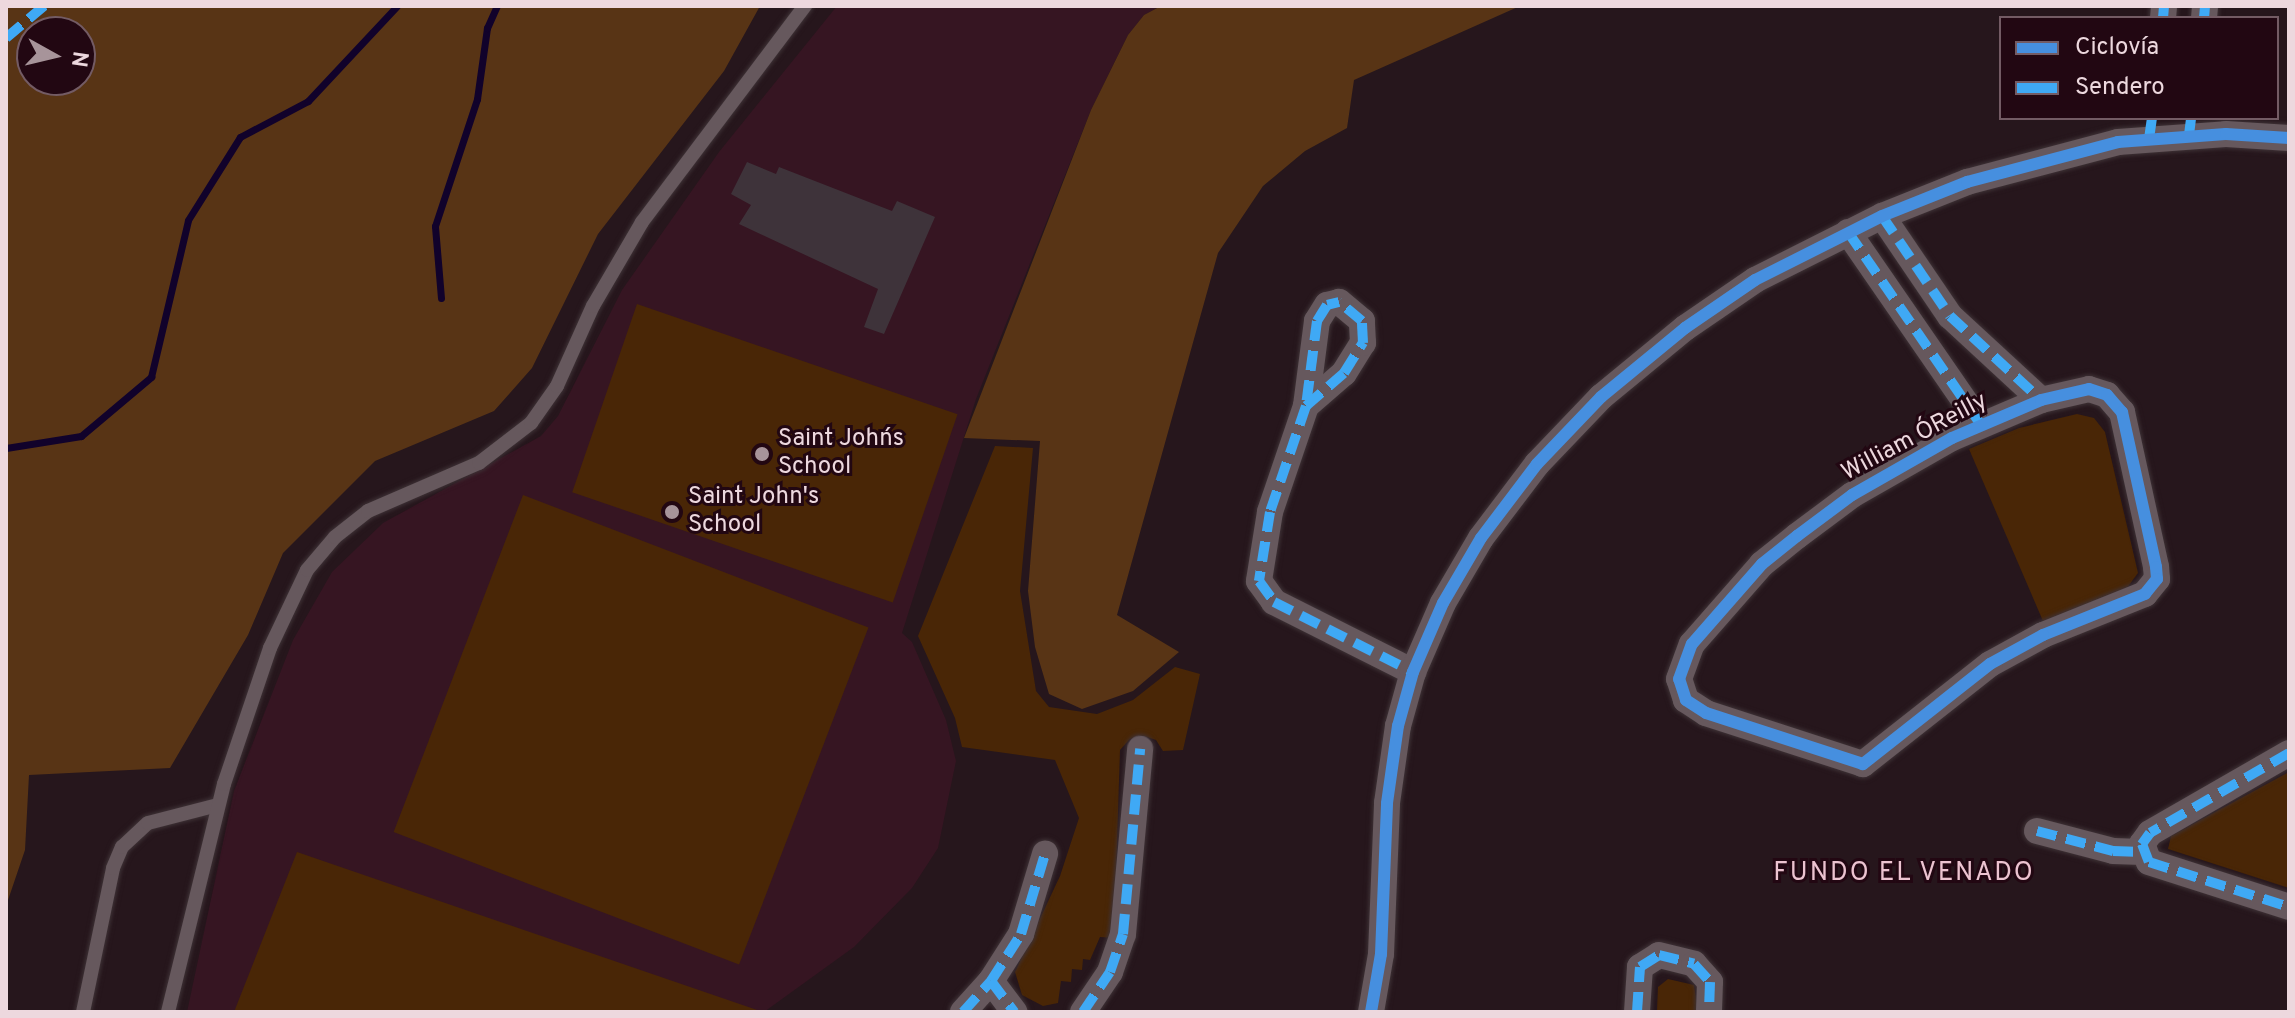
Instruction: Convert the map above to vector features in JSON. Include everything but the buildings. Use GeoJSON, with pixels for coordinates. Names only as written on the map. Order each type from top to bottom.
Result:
{"type":"FeatureCollection","features":[{"type":"Feature","properties":{"kind":"street"},"geometry":{"type":"LineString","coordinates":[[1372,1012],[1381,954],[1388,791],[1413,672],[1443,603],[1481,538],[1568,430],[1685,328],[1755,280],[1882,216],[2034,161],[2151,128],[2190,127],[2289,138]]}},
{"type":"Feature","properties":{"kind":"street","name":"William O´Reilly"},"geometry":{"type":"LineString","coordinates":[[1882,216],[1950,316],[2041,400]]}},
{"type":"Feature","properties":{"kind":"street","name":"William O´Reilly"},"geometry":{"type":"LineString","coordinates":[[1848,232],[1981,425]]}},
{"type":"Feature","properties":{"kind":"street","name":"William O´Reilly"},"geometry":{"type":"LineString","coordinates":[[2089,389],[2107,395],[2122,412],[2156,567],[2157,579],[2145,594],[2043,635],[1990,664],[1863,764],[1706,713],[1686,700],[1679,679],[1692,644],[1762,564],[1852,495],[1981,425],[2041,400],[2089,389]]}},
{"type":"Feature","properties":{"kind":"street"},"geometry":{"type":"LineString","coordinates":[[1306,406],[1270,512],[1259,581],[1274,602],[1413,672]]}},
{"type":"Feature","properties":{"kind":"street"},"geometry":{"type":"LineString","coordinates":[[1083,1012],[1110,972],[1123,934],[1140,749]]}},
{"type":"Feature","properties":{"kind":"street"},"geometry":{"type":"LineString","coordinates":[[2142,852],[2150,833],[2289,753]]}},
{"type":"Feature","properties":{"kind":"street"},"geometry":{"type":"LineString","coordinates":[[2037,831],[2098,848],[2142,852],[2149,862],[2289,907]]}},
{"type":"Feature","properties":{"kind":"street"},"geometry":{"type":"LineString","coordinates":[[963,1012],[991,981],[1032,908],[1045,854]]}},
{"type":"Feature","properties":{"kind":"street"},"geometry":{"type":"LineString","coordinates":[[1637,1012],[1640,967],[1659,955],[1694,964],[1710,982],[1709,1012]]}},
{"type":"Feature","properties":{"kind":"street"},"geometry":{"type":"LineString","coordinates":[[991,981],[1014,1012]]}},
{"type":"Feature","properties":{"kind":"lane"},"geometry":{"type":"LineString","coordinates":[[168,1012],[218,805],[270,648],[307,570],[335,537],[368,511],[479,463],[531,423],[557,386],[593,306],[635,232],[751,71],[805,6]]}},
{"type":"Feature","properties":{"kind":"lane"},"geometry":{"type":"LineString","coordinates":[[83,1012],[113,868],[122,847],[148,823],[218,805]]}},
{"type":"Feature","properties":{"kind":"shaded area"},"geometry":{"type":"Polygon","coordinates":[[[6,6],[760,6],[724,71],[598,234],[532,368],[494,411],[375,461],[283,553],[248,635],[170,768],[29,775],[25,850],[6,906],[6,6]]]}},
{"type":"Feature","properties":{"kind":"shaded area","name":"Saint John's School"},"geometry":{"type":"Polygon","coordinates":[[[837,6],[1161,6],[1144,15],[1128,35],[1091,110],[976,399],[902,633],[912,642],[946,720],[956,761],[938,848],[912,888],[854,947],[764,1012],[187,1012],[234,791],[293,640],[332,572],[383,523],[541,436],[558,416],[622,290],[719,152],[837,6]]]}},
{"type":"Feature","properties":{"kind":"shaded area"},"geometry":{"type":"Polygon","coordinates":[[[1161,6],[1520,6],[1354,80],[1347,128],[1305,151],[1263,186],[1218,253],[1117,615],[1179,652],[1133,691],[1082,709],[1049,694],[1035,647],[1028,591],[1040,441],[964,438],[1091,110],[1128,35],[1144,15],[1161,6]]]}},
{"type":"Feature","properties":{"kind":"shaded area","name":"Saint John´s School"},"geometry":{"type":"Polygon","coordinates":[[[637,304],[958,414],[893,603],[572,492],[637,304]]]}},
{"type":"Feature","properties":{"kind":"shaded area"},"geometry":{"type":"Polygon","coordinates":[[[2077,414],[2094,418],[2105,432],[2138,573],[2124,592],[2043,621],[1969,449],[2019,428],[2077,414]]]}},
{"type":"Feature","properties":{"kind":"shaded area"},"geometry":{"type":"Polygon","coordinates":[[[995,446],[1033,448],[1020,591],[1036,691],[1049,707],[1097,714],[1133,700],[1175,667],[1200,674],[1183,750],[1163,751],[1156,740],[1144,736],[1130,739],[1120,750],[1114,938],[1100,937],[1090,960],[1083,959],[1082,970],[1072,969],[1071,982],[1061,981],[1058,1003],[1043,1006],[1022,995],[1015,972],[1060,876],[1079,818],[1055,760],[962,747],[955,718],[918,636],[995,446]]]}},
{"type":"Feature","properties":{"kind":"shaded area"},"geometry":{"type":"Polygon","coordinates":[[[523,495],[868,628],[739,965],[394,832],[523,495]]]}},
{"type":"Feature","properties":{"kind":"shaded area"},"geometry":{"type":"Polygon","coordinates":[[[2289,772],[2289,888],[2168,849],[2171,836],[2289,772]]]}},
{"type":"Feature","properties":{"kind":"shaded area"},"geometry":{"type":"Polygon","coordinates":[[[297,852],[760,1011],[234,1012],[297,852]]]}},
{"type":"Feature","properties":{"kind":"shaded area"},"geometry":{"type":"Polygon","coordinates":[[[1668,979],[1694,985],[1698,1012],[1657,1012],[1658,987],[1668,979]]]}},
{"type":"Feature","properties":{"kind":"waterway"},"geometry":{"type":"LineString","coordinates":[[6,448],[81,436],[151,377],[188,220],[240,137],[308,101],[397,6]]}},
{"type":"Feature","properties":{"kind":"waterway"},"geometry":{"type":"LineString","coordinates":[[441,298],[435,226],[477,99],[487,28],[497,6]]}},
{"type":"Feature","properties":{"kind":"marked path"},"geometry":{"type":"LineString","coordinates":[[6,38],[44,6]]}},
{"type":"Feature","properties":{"kind":"marked path"},"geometry":{"type":"LineString","coordinates":[[2163,16],[2164,6]]}},
{"type":"Feature","properties":{"kind":"marked path"},"geometry":{"type":"LineString","coordinates":[[2204,16],[2205,6]]}},
{"type":"Feature","properties":{"kind":"marked path"},"geometry":{"type":"LineString","coordinates":[[2149,139],[2152,120]]}},
{"type":"Feature","properties":{"kind":"marked path"},"geometry":{"type":"LineString","coordinates":[[2189,135],[2191,120]]}},
{"type":"Feature","properties":{"kind":"marked path"},"geometry":{"type":"LineString","coordinates":[[1882,216],[1950,316],[2041,400]]}},
{"type":"Feature","properties":{"kind":"marked path"},"geometry":{"type":"LineString","coordinates":[[1848,232],[1981,425]]}},
{"type":"Feature","properties":{"kind":"marked path"},"geometry":{"type":"LineString","coordinates":[[1306,406],[1344,373],[1363,343],[1362,321],[1339,302],[1327,305],[1317,321],[1306,406],[1270,512],[1259,581],[1274,602],[1413,672]]}},
{"type":"Feature","properties":{"kind":"marked path"},"geometry":{"type":"LineString","coordinates":[[1083,1012],[1110,972],[1123,934],[1140,749]]}},
{"type":"Feature","properties":{"kind":"marked path"},"geometry":{"type":"LineString","coordinates":[[2289,753],[2150,833],[2142,844],[2149,862],[2289,907]]}},
{"type":"Feature","properties":{"kind":"marked path"},"geometry":{"type":"LineString","coordinates":[[2037,831],[2113,851],[2142,852]]}},
{"type":"Feature","properties":{"kind":"marked path"},"geometry":{"type":"LineString","coordinates":[[963,1012],[991,981],[1021,934],[1045,854]]}},
{"type":"Feature","properties":{"kind":"marked path"},"geometry":{"type":"LineString","coordinates":[[1637,1012],[1640,967],[1659,955],[1694,964],[1710,982],[1709,1012]]}},
{"type":"Feature","properties":{"kind":"marked path"},"geometry":{"type":"LineString","coordinates":[[991,981],[1014,1012]]}},
{"type":"Feature","properties":{"kind":"cycle path"},"geometry":{"type":"LineString","coordinates":[[1371,1012],[1381,954],[1387,803],[1398,726],[1413,672],[1443,603],[1481,538],[1537,464],[1601,397],[1685,328],[1755,280],[1882,216],[1967,182],[2118,142],[2226,134],[2289,138]]}},
{"type":"Feature","properties":{"kind":"cycle path"},"geometry":{"type":"LineString","coordinates":[[2089,389],[2107,395],[2122,412],[2156,567],[2157,579],[2145,594],[2043,635],[1990,664],[1863,764],[1706,713],[1686,700],[1679,679],[1692,644],[1762,564],[1797,536],[1852,495],[1952,438],[2041,400],[2089,389]]}},
{"type":"Feature","properties":{"kind":"place","name":"Saint John´s School"},"geometry":{"type":"Point","coordinates":[762,454]}},
{"type":"Feature","properties":{"kind":"place","name":"Saint John's School"},"geometry":{"type":"Point","coordinates":[672,512]}},
{"type":"Feature","properties":{"kind":"district","name":"FUNDO EL VENADO"},"geometry":{"type":"Point","coordinates":[1904,874]}}]}
